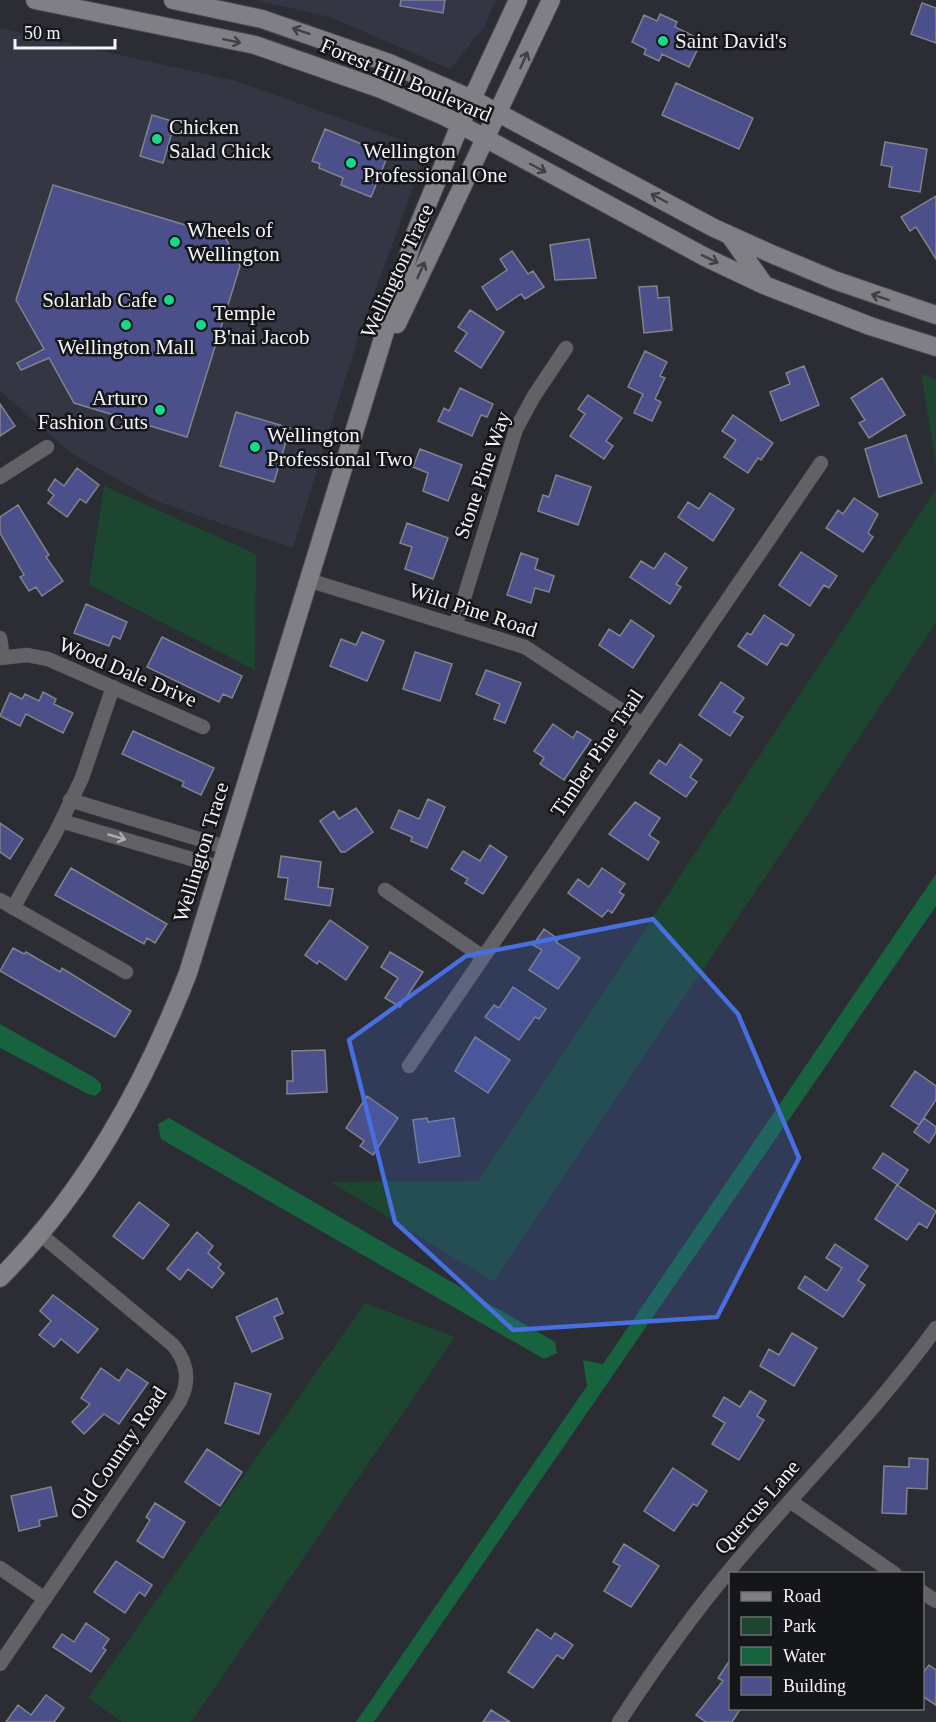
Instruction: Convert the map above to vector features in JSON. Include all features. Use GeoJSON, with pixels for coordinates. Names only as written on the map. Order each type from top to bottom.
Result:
{"type":"FeatureCollection","features":[{"type":"Feature","properties":{"kind":"main road","name":"Forest Hill Boulevard"},"geometry":{"type":"LineString","coordinates":[[35,0],[255,45],[381,89],[460,125],[705,257],[764,285],[824,309],[936,347]]}},
{"type":"Feature","properties":{"kind":"main road","name":"Forest Hill Boulevard"},"geometry":{"type":"LineString","coordinates":[[172,0],[262,19],[326,39],[472,99],[729,235],[834,280],[936,315]]}},
{"type":"Feature","properties":{"kind":"main road","name":"Wellington Trace"},"geometry":{"type":"LineString","coordinates":[[0,1278],[40,1234],[117,1127],[148,1068],[188,973],[415,234],[460,125],[518,0]]}},
{"type":"Feature","properties":{"kind":"main road","name":"Wellington Trace"},"geometry":{"type":"LineString","coordinates":[[363,399],[437,236],[500,113],[551,0]]}},
{"type":"Feature","properties":{"kind":"main road"},"geometry":{"type":"LineString","coordinates":[[729,235],[764,285]]}},
{"type":"Feature","properties":{"kind":"street","name":"Stone Pine Way"},"geometry":{"type":"LineString","coordinates":[[456,624],[516,429],[534,396],[566,348]]}},
{"type":"Feature","properties":{"kind":"street"},"geometry":{"type":"LineString","coordinates":[[0,477],[47,447]]}},
{"type":"Feature","properties":{"kind":"street","name":"Timber Pine Trail"},"geometry":{"type":"LineString","coordinates":[[409,1066],[821,463]]}},
{"type":"Feature","properties":{"kind":"street","name":"Wild Pine Road"},"geometry":{"type":"LineString","coordinates":[[308,579],[525,647],[642,724]]}},
{"type":"Feature","properties":{"kind":"street"},"geometry":{"type":"LineString","coordinates":[[0,639],[2,657]]}},
{"type":"Feature","properties":{"kind":"street","name":"Wood Dale Drive"},"geometry":{"type":"LineString","coordinates":[[2,657],[27,655],[48,659],[203,727]]}},
{"type":"Feature","properties":{"kind":"street"},"geometry":{"type":"LineString","coordinates":[[13,908],[61,821],[81,778],[113,687]]}},
{"type":"Feature","properties":{"kind":"street"},"geometry":{"type":"LineString","coordinates":[[70,800],[225,847]]}},
{"type":"Feature","properties":{"kind":"street"},"geometry":{"type":"LineString","coordinates":[[61,821],[219,867]]}},
{"type":"Feature","properties":{"kind":"street"},"geometry":{"type":"LineString","coordinates":[[385,890],[483,957]]}},
{"type":"Feature","properties":{"kind":"street"},"geometry":{"type":"LineString","coordinates":[[0,900],[126,972]]}},
{"type":"Feature","properties":{"kind":"street","name":"Old Country Road"},"geometry":{"type":"LineString","coordinates":[[0,1664],[180,1401],[187,1382],[187,1372],[180,1353],[40,1234]]}},
{"type":"Feature","properties":{"kind":"street","name":"Quercus Lane"},"geometry":{"type":"LineString","coordinates":[[731,1572],[893,1383],[936,1328]]}},
{"type":"Feature","properties":{"kind":"street"},"geometry":{"type":"LineString","coordinates":[[790,1501],[892,1572]]}},
{"type":"Feature","properties":{"kind":"street"},"geometry":{"type":"LineString","coordinates":[[0,1568],[45,1599]]}},
{"type":"Feature","properties":{"kind":"street","name":"Quercus Lane"},"geometry":{"type":"LineString","coordinates":[[619,1722],[688,1623],[729,1574]]}},
{"type":"Feature","properties":{"kind":"highlighted area"},"geometry":{"type":"Polygon","coordinates":[[[653,919],[738,1014],[799,1158],[717,1317],[513,1330],[395,1222],[349,1040],[466,956],[653,919]]]}},
{"type":"Feature","properties":{"kind":"shaded area"},"geometry":{"type":"Polygon","coordinates":[[[255,0],[496,0],[484,27],[450,69],[330,17],[255,0]]]}},
{"type":"Feature","properties":{"kind":"shaded area"},"geometry":{"type":"Polygon","coordinates":[[[0,28],[236,81],[427,149],[357,341],[293,548],[156,501],[71,453],[0,391],[0,28]]]}},
{"type":"Feature","properties":{"kind":"green space"},"geometry":{"type":"Polygon","coordinates":[[[921,374],[936,379],[936,464],[921,374]]]}},
{"type":"Feature","properties":{"kind":"green space"},"geometry":{"type":"Polygon","coordinates":[[[104,486],[256,554],[255,670],[89,585],[104,486]]]}},
{"type":"Feature","properties":{"kind":"green space"},"geometry":{"type":"Polygon","coordinates":[[[936,489],[936,623],[493,1282],[331,1182],[478,1181],[936,489]]]}},
{"type":"Feature","properties":{"kind":"green space"},"geometry":{"type":"Polygon","coordinates":[[[365,1303],[455,1337],[191,1722],[122,1722],[88,1698],[365,1303]]]}},
{"type":"Feature","properties":{"kind":"water"},"geometry":{"type":"Polygon","coordinates":[[[936,874],[936,906],[374,1722],[356,1722],[587,1386],[583,1360],[603,1364],[936,874]]]}},
{"type":"Feature","properties":{"kind":"water"},"geometry":{"type":"Polygon","coordinates":[[[0,1024],[95,1078],[101,1084],[101,1091],[95,1096],[88,1094],[0,1048],[0,1024]]]}},
{"type":"Feature","properties":{"kind":"water"},"geometry":{"type":"Polygon","coordinates":[[[169,1118],[555,1342],[557,1353],[544,1359],[161,1139],[158,1124],[169,1118]]]}},
{"type":"Feature","properties":{"kind":"building"},"geometry":{"type":"Polygon","coordinates":[[[401,0],[445,0],[443,13],[400,6],[401,0]]]}},
{"type":"Feature","properties":{"kind":"building"},"geometry":{"type":"Polygon","coordinates":[[[922,3],[936,8],[936,43],[911,34],[922,3]]]}},
{"type":"Feature","properties":{"kind":"building"},"geometry":{"type":"Polygon","coordinates":[[[660,14],[677,22],[675,27],[702,40],[689,67],[662,54],[659,61],[644,54],[646,49],[632,42],[644,15],[657,21],[660,14]]]}},
{"type":"Feature","properties":{"kind":"building"},"geometry":{"type":"Polygon","coordinates":[[[676,83],[753,118],[739,149],[662,115],[676,83]]]}},
{"type":"Feature","properties":{"kind":"building","name":"Chicken Salad Chick"},"geometry":{"type":"Polygon","coordinates":[[[152,115],[175,122],[163,163],[140,156],[152,115]]]}},
{"type":"Feature","properties":{"kind":"building","name":"Wellington Professional One"},"geometry":{"type":"Polygon","coordinates":[[[325,129],[388,155],[371,197],[341,185],[343,178],[319,168],[320,164],[312,161],[325,129]]]}},
{"type":"Feature","properties":{"kind":"building"},"geometry":{"type":"Polygon","coordinates":[[[885,142],[927,149],[920,192],[889,187],[892,167],[881,165],[885,142]]]}},
{"type":"Feature","properties":{"kind":"building","name":"Wellington Mall"},"geometry":{"type":"Polygon","coordinates":[[[53,185],[225,237],[240,266],[187,437],[74,403],[49,358],[21,370],[17,363],[44,349],[16,300],[53,185]]]}},
{"type":"Feature","properties":{"kind":"building"},"geometry":{"type":"Polygon","coordinates":[[[936,196],[936,259],[916,227],[910,231],[901,217],[936,196]]]}},
{"type":"Feature","properties":{"kind":"building"},"geometry":{"type":"Polygon","coordinates":[[[589,239],[596,278],[555,280],[550,245],[589,239]]]}},
{"type":"Feature","properties":{"kind":"building"},"geometry":{"type":"Polygon","coordinates":[[[512,251],[528,274],[533,271],[544,287],[525,299],[521,294],[497,310],[482,287],[507,270],[500,259],[512,251]]]}},
{"type":"Feature","properties":{"kind":"building"},"geometry":{"type":"Polygon","coordinates":[[[657,286],[658,298],[669,297],[672,330],[644,333],[639,287],[657,286]]]}},
{"type":"Feature","properties":{"kind":"building"},"geometry":{"type":"Polygon","coordinates":[[[470,310],[504,332],[481,368],[455,351],[467,333],[458,327],[470,310]]]}},
{"type":"Feature","properties":{"kind":"building"},"geometry":{"type":"Polygon","coordinates":[[[645,351],[667,362],[660,376],[665,378],[655,399],[661,402],[652,421],[634,413],[643,394],[628,387],[645,351]]]}},
{"type":"Feature","properties":{"kind":"building"},"geometry":{"type":"Polygon","coordinates":[[[804,366],[819,405],[781,421],[770,392],[790,384],[786,373],[804,366]]]}},
{"type":"Feature","properties":{"kind":"building"},"geometry":{"type":"Polygon","coordinates":[[[882,378],[905,415],[869,438],[859,423],[865,420],[851,398],[882,378]]]}},
{"type":"Feature","properties":{"kind":"building"},"geometry":{"type":"Polygon","coordinates":[[[460,388],[493,404],[487,417],[481,415],[472,436],[438,421],[444,408],[449,411],[460,388]]]}},
{"type":"Feature","properties":{"kind":"building"},"geometry":{"type":"Polygon","coordinates":[[[588,395],[622,418],[606,441],[613,446],[604,459],[570,436],[585,414],[578,409],[588,395]]]}},
{"type":"Feature","properties":{"kind":"building"},"geometry":{"type":"Polygon","coordinates":[[[0,404],[15,426],[0,436],[0,404]]]}},
{"type":"Feature","properties":{"kind":"building","name":"Wellington Professional Two"},"geometry":{"type":"Polygon","coordinates":[[[236,412],[290,428],[274,482],[220,466],[236,412]]]}},
{"type":"Feature","properties":{"kind":"building"},"geometry":{"type":"Polygon","coordinates":[[[733,415],[773,443],[761,460],[758,458],[748,473],[724,457],[736,440],[722,431],[733,415]]]}},
{"type":"Feature","properties":{"kind":"building"},"geometry":{"type":"Polygon","coordinates":[[[906,435],[922,483],[879,497],[865,449],[906,435]]]}},
{"type":"Feature","properties":{"kind":"building"},"geometry":{"type":"Polygon","coordinates":[[[420,449],[462,465],[448,501],[423,491],[428,473],[413,467],[420,449]]]}},
{"type":"Feature","properties":{"kind":"building"},"geometry":{"type":"Polygon","coordinates":[[[77,468],[99,485],[86,503],[80,499],[67,517],[48,503],[54,495],[48,490],[55,479],[64,486],[77,468]]]}},
{"type":"Feature","properties":{"kind":"building"},"geometry":{"type":"Polygon","coordinates":[[[556,475],[591,487],[578,525],[538,511],[543,495],[549,497],[556,475]]]}},
{"type":"Feature","properties":{"kind":"building"},"geometry":{"type":"Polygon","coordinates":[[[710,493],[734,509],[713,541],[678,517],[688,502],[699,509],[710,493]]]}},
{"type":"Feature","properties":{"kind":"building"},"geometry":{"type":"Polygon","coordinates":[[[854,498],[878,514],[868,533],[873,537],[863,552],[826,528],[838,510],[843,514],[854,498]]]}},
{"type":"Feature","properties":{"kind":"building"},"geometry":{"type":"Polygon","coordinates":[[[18,505],[49,555],[46,557],[63,581],[42,596],[36,587],[29,591],[20,577],[24,575],[0,533],[0,517],[18,505]]]}},
{"type":"Feature","properties":{"kind":"building"},"geometry":{"type":"Polygon","coordinates":[[[407,523],[448,538],[433,579],[405,569],[412,547],[400,543],[407,523]]]}},
{"type":"Feature","properties":{"kind":"building"},"geometry":{"type":"Polygon","coordinates":[[[801,552],[837,576],[829,588],[824,585],[810,606],[779,585],[801,552]]]}},
{"type":"Feature","properties":{"kind":"building"},"geometry":{"type":"Polygon","coordinates":[[[521,553],[538,559],[535,569],[554,576],[549,592],[535,588],[531,603],[507,595],[521,553]]]}},
{"type":"Feature","properties":{"kind":"building"},"geometry":{"type":"Polygon","coordinates":[[[665,553],[687,568],[676,584],[681,587],[670,604],[630,577],[641,561],[654,569],[665,553]]]}},
{"type":"Feature","properties":{"kind":"building"},"geometry":{"type":"Polygon","coordinates":[[[86,604],[127,622],[120,639],[113,636],[109,646],[74,633],[86,604]]]}},
{"type":"Feature","properties":{"kind":"building"},"geometry":{"type":"Polygon","coordinates":[[[764,615],[794,635],[787,646],[781,643],[767,665],[738,646],[747,633],[751,635],[764,615]]]}},
{"type":"Feature","properties":{"kind":"building"},"geometry":{"type":"Polygon","coordinates":[[[631,620],[654,636],[633,668],[599,645],[609,629],[620,636],[631,620]]]}},
{"type":"Feature","properties":{"kind":"building"},"geometry":{"type":"Polygon","coordinates":[[[362,632],[384,641],[367,681],[330,666],[341,639],[356,645],[362,632]]]}},
{"type":"Feature","properties":{"kind":"building"},"geometry":{"type":"Polygon","coordinates":[[[162,637],[242,676],[232,698],[223,694],[219,702],[147,667],[162,637]]]}},
{"type":"Feature","properties":{"kind":"building"},"geometry":{"type":"Polygon","coordinates":[[[415,652],[452,664],[440,701],[403,689],[415,652]]]}},
{"type":"Feature","properties":{"kind":"building"},"geometry":{"type":"Polygon","coordinates":[[[486,670],[521,683],[505,723],[494,719],[500,704],[476,694],[486,670]]]}},
{"type":"Feature","properties":{"kind":"building"},"geometry":{"type":"Polygon","coordinates":[[[721,682],[744,698],[734,712],[743,717],[730,736],[699,715],[721,682]]]}},
{"type":"Feature","properties":{"kind":"building"},"geometry":{"type":"Polygon","coordinates":[[[43,692],[56,699],[54,704],[73,713],[63,733],[26,714],[20,726],[0,716],[10,693],[22,699],[25,694],[39,701],[43,692]]]}},
{"type":"Feature","properties":{"kind":"building"},"geometry":{"type":"Polygon","coordinates":[[[553,724],[573,738],[577,731],[591,740],[564,780],[540,764],[544,758],[534,751],[553,724]]]}},
{"type":"Feature","properties":{"kind":"building"},"geometry":{"type":"Polygon","coordinates":[[[133,731],[214,768],[201,795],[182,786],[184,782],[122,754],[133,731]]]}},
{"type":"Feature","properties":{"kind":"building"},"geometry":{"type":"Polygon","coordinates":[[[680,744],[702,760],[690,777],[697,782],[686,797],[650,773],[659,760],[666,765],[680,744]]]}},
{"type":"Feature","properties":{"kind":"building"},"geometry":{"type":"Polygon","coordinates":[[[428,799],[445,807],[427,848],[411,841],[412,837],[391,828],[399,810],[419,819],[428,799]]]}},
{"type":"Feature","properties":{"kind":"building"},"geometry":{"type":"Polygon","coordinates":[[[635,802],[660,818],[649,835],[659,842],[648,860],[609,834],[635,802]]]}},
{"type":"Feature","properties":{"kind":"building"},"geometry":{"type":"Polygon","coordinates":[[[356,808],[373,832],[345,852],[341,852],[320,821],[334,811],[339,819],[356,808]]]}},
{"type":"Feature","properties":{"kind":"building"},"geometry":{"type":"Polygon","coordinates":[[[0,823],[23,839],[10,859],[0,852],[0,823]]]}},
{"type":"Feature","properties":{"kind":"building"},"geometry":{"type":"Polygon","coordinates":[[[490,845],[507,857],[483,894],[465,883],[468,879],[451,869],[463,851],[480,861],[490,845]]]}},
{"type":"Feature","properties":{"kind":"building"},"geometry":{"type":"Polygon","coordinates":[[[281,856],[321,862],[318,887],[333,889],[330,906],[285,899],[288,878],[278,877],[281,856]]]}},
{"type":"Feature","properties":{"kind":"building"},"geometry":{"type":"Polygon","coordinates":[[[71,868],[167,924],[155,943],[147,938],[144,944],[55,895],[71,868]]]}},
{"type":"Feature","properties":{"kind":"building"},"geometry":{"type":"Polygon","coordinates":[[[602,868],[625,884],[619,892],[624,895],[612,913],[608,910],[602,917],[568,893],[578,879],[589,887],[602,868]]]}},
{"type":"Feature","properties":{"kind":"building"},"geometry":{"type":"Polygon","coordinates":[[[330,920],[368,947],[346,980],[319,961],[317,964],[305,955],[330,920]]]}},
{"type":"Feature","properties":{"kind":"building"},"geometry":{"type":"Polygon","coordinates":[[[544,929],[558,939],[556,942],[580,958],[558,989],[529,970],[542,950],[533,945],[544,929]]]}},
{"type":"Feature","properties":{"kind":"building"},"geometry":{"type":"Polygon","coordinates":[[[13,948],[24,954],[26,952],[60,972],[62,968],[131,1011],[115,1037],[0,971],[13,948]]]}},
{"type":"Feature","properties":{"kind":"building"},"geometry":{"type":"Polygon","coordinates":[[[390,952],[423,972],[400,1007],[385,998],[398,978],[381,967],[390,952]]]}},
{"type":"Feature","properties":{"kind":"building"},"geometry":{"type":"Polygon","coordinates":[[[513,987],[546,1009],[539,1019],[535,1017],[519,1040],[485,1017],[494,1005],[499,1008],[513,987]]]}},
{"type":"Feature","properties":{"kind":"building"},"geometry":{"type":"Polygon","coordinates":[[[475,1037],[510,1060],[488,1093],[455,1071],[475,1037]]]}},
{"type":"Feature","properties":{"kind":"building"},"geometry":{"type":"Polygon","coordinates":[[[325,1050],[327,1092],[287,1094],[287,1081],[293,1081],[292,1051],[325,1050]]]}},
{"type":"Feature","properties":{"kind":"building"},"geometry":{"type":"Polygon","coordinates":[[[915,1071],[936,1086],[936,1100],[919,1125],[891,1106],[915,1071]]]}},
{"type":"Feature","properties":{"kind":"building"},"geometry":{"type":"Polygon","coordinates":[[[367,1096],[398,1118],[373,1155],[360,1146],[364,1141],[346,1128],[367,1096]]]}},
{"type":"Feature","properties":{"kind":"building"},"geometry":{"type":"Polygon","coordinates":[[[427,1118],[428,1122],[454,1118],[460,1156],[419,1163],[413,1120],[427,1118]]]}},
{"type":"Feature","properties":{"kind":"building"},"geometry":{"type":"Polygon","coordinates":[[[924,1118],[936,1127],[936,1132],[929,1143],[914,1132],[924,1118]]]}},
{"type":"Feature","properties":{"kind":"building"},"geometry":{"type":"Polygon","coordinates":[[[883,1153],[908,1170],[898,1185],[873,1168],[883,1153]]]}},
{"type":"Feature","properties":{"kind":"building"},"geometry":{"type":"Polygon","coordinates":[[[897,1185],[936,1211],[927,1228],[919,1223],[907,1240],[875,1219],[897,1185]]]}},
{"type":"Feature","properties":{"kind":"building"},"geometry":{"type":"Polygon","coordinates":[[[139,1202],[169,1225],[143,1259],[113,1236],[139,1202]]]}},
{"type":"Feature","properties":{"kind":"building"},"geometry":{"type":"Polygon","coordinates":[[[197,1232],[213,1246],[208,1253],[221,1264],[218,1268],[224,1273],[212,1288],[188,1269],[180,1280],[167,1269],[197,1232]]]}},
{"type":"Feature","properties":{"kind":"building"},"geometry":{"type":"Polygon","coordinates":[[[835,1244],[868,1266],[858,1280],[865,1285],[843,1317],[798,1288],[805,1276],[827,1291],[842,1268],[826,1258],[835,1244]]]}},
{"type":"Feature","properties":{"kind":"building"},"geometry":{"type":"Polygon","coordinates":[[[53,1295],[98,1329],[78,1353],[61,1339],[54,1347],[39,1335],[51,1321],[40,1311],[53,1295]]]}},
{"type":"Feature","properties":{"kind":"building"},"geometry":{"type":"Polygon","coordinates":[[[277,1298],[283,1313],[274,1317],[283,1338],[252,1352],[236,1317],[277,1298]]]}},
{"type":"Feature","properties":{"kind":"building"},"geometry":{"type":"Polygon","coordinates":[[[792,1333],[817,1348],[794,1386],[760,1366],[769,1349],[779,1355],[792,1333]]]}},
{"type":"Feature","properties":{"kind":"building"},"geometry":{"type":"Polygon","coordinates":[[[101,1368],[119,1381],[127,1369],[148,1383],[119,1424],[104,1414],[84,1434],[72,1422],[90,1404],[81,1398],[101,1368]]]}},
{"type":"Feature","properties":{"kind":"building"},"geometry":{"type":"Polygon","coordinates":[[[235,1383],[271,1394],[259,1434],[225,1423],[235,1383]]]}},
{"type":"Feature","properties":{"kind":"building"},"geometry":{"type":"Polygon","coordinates":[[[750,1391],[766,1401],[757,1416],[764,1420],[739,1460],[712,1444],[725,1423],[713,1416],[724,1397],[740,1407],[750,1391]]]}},
{"type":"Feature","properties":{"kind":"building"},"geometry":{"type":"Polygon","coordinates":[[[207,1449],[242,1472],[220,1506],[185,1482],[207,1449]]]}},
{"type":"Feature","properties":{"kind":"building"},"geometry":{"type":"Polygon","coordinates":[[[909,1458],[928,1459],[927,1489],[907,1488],[906,1514],[882,1513],[884,1466],[909,1467],[909,1458]]]}},
{"type":"Feature","properties":{"kind":"building"},"geometry":{"type":"Polygon","coordinates":[[[673,1468],[707,1491],[697,1506],[693,1504],[674,1531],[644,1511],[673,1468]]]}},
{"type":"Feature","properties":{"kind":"building"},"geometry":{"type":"Polygon","coordinates":[[[51,1487],[57,1516],[39,1520],[40,1526],[19,1531],[11,1496],[51,1487]]]}},
{"type":"Feature","properties":{"kind":"building"},"geometry":{"type":"Polygon","coordinates":[[[155,1503],[185,1522],[163,1558],[137,1541],[150,1520],[146,1517],[155,1503]]]}},
{"type":"Feature","properties":{"kind":"building"},"geometry":{"type":"Polygon","coordinates":[[[624,1544],[659,1566],[631,1607],[604,1591],[620,1566],[613,1562],[624,1544]]]}},
{"type":"Feature","properties":{"kind":"building"},"geometry":{"type":"Polygon","coordinates":[[[116,1561],[152,1585],[145,1596],[139,1592],[125,1613],[94,1592],[116,1561]]]}},
{"type":"Feature","properties":{"kind":"building"},"geometry":{"type":"Polygon","coordinates":[[[86,1623],[109,1639],[103,1648],[106,1650],[91,1672],[53,1647],[62,1634],[74,1642],[86,1623]]]}},
{"type":"Feature","properties":{"kind":"building"},"geometry":{"type":"Polygon","coordinates":[[[537,1629],[551,1639],[555,1633],[573,1645],[563,1659],[557,1655],[533,1688],[508,1672],[537,1629]]]}},
{"type":"Feature","properties":{"kind":"building"},"geometry":{"type":"Polygon","coordinates":[[[729,1662],[729,1710],[740,1710],[732,1722],[706,1722],[696,1715],[723,1681],[718,1678],[729,1662]]]}},
{"type":"Feature","properties":{"kind":"building"},"geometry":{"type":"Polygon","coordinates":[[[929,1665],[936,1670],[936,1705],[924,1697],[924,1671],[929,1665]]]}},
{"type":"Feature","properties":{"kind":"building"},"geometry":{"type":"Polygon","coordinates":[[[46,1695],[64,1708],[54,1722],[6,1722],[18,1705],[31,1715],[46,1695]]]}},
{"type":"Feature","properties":{"kind":"building"},"geometry":{"type":"Polygon","coordinates":[[[491,1710],[510,1722],[483,1722],[491,1710]]]}},
{"type":"Feature","properties":{"kind":"place","name":"Saint David's"},"geometry":{"type":"Point","coordinates":[663,41]}},
{"type":"Feature","properties":{"kind":"place","name":"Chicken Salad Chick"},"geometry":{"type":"Point","coordinates":[157,139]}},
{"type":"Feature","properties":{"kind":"place","name":"Wellington Professional One"},"geometry":{"type":"Point","coordinates":[351,163]}},
{"type":"Feature","properties":{"kind":"place","name":"Wheels of Wellington"},"geometry":{"type":"Point","coordinates":[175,242]}},
{"type":"Feature","properties":{"kind":"place","name":"Solarlab Cafe"},"geometry":{"type":"Point","coordinates":[169,300]}},
{"type":"Feature","properties":{"kind":"place","name":"Wellington Mall"},"geometry":{"type":"Point","coordinates":[126,325]}},
{"type":"Feature","properties":{"kind":"place","name":"Temple B'nai Jacob"},"geometry":{"type":"Point","coordinates":[201,325]}},
{"type":"Feature","properties":{"kind":"place","name":"Arturo Fashion Cuts"},"geometry":{"type":"Point","coordinates":[160,410]}},
{"type":"Feature","properties":{"kind":"place","name":"Wellington Professional Two"},"geometry":{"type":"Point","coordinates":[255,447]}}]}
